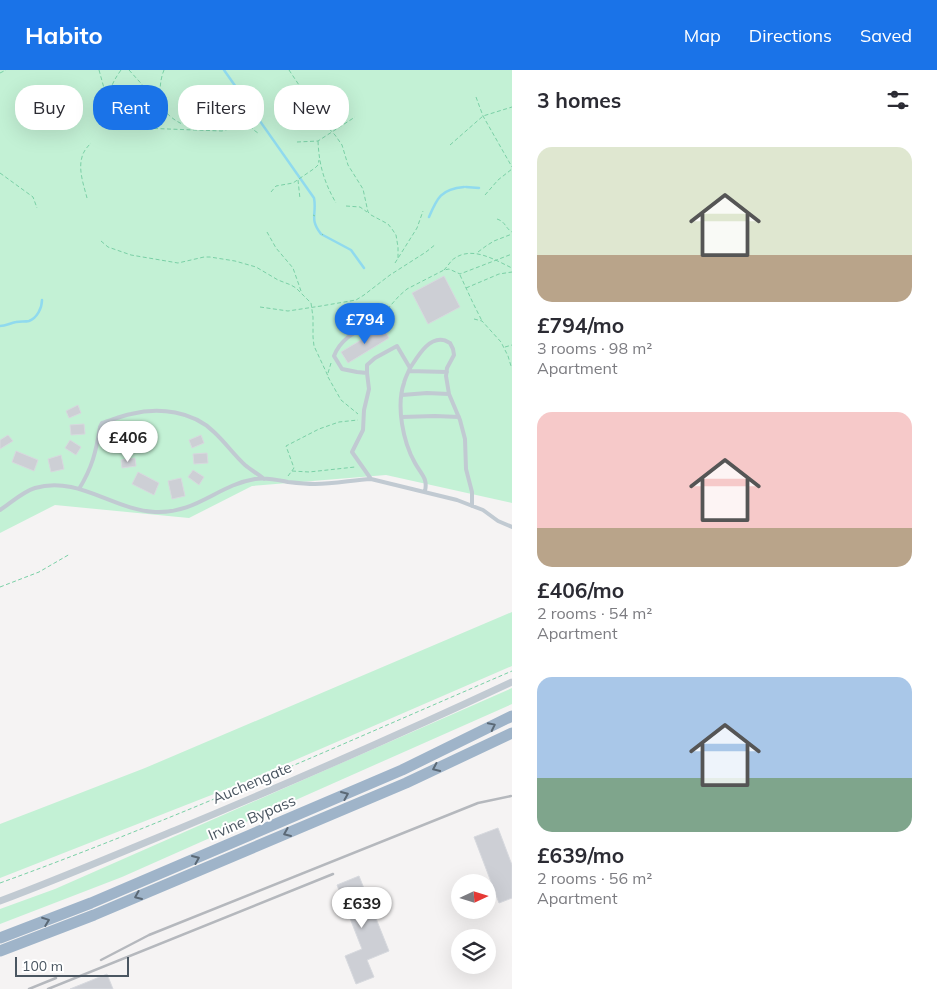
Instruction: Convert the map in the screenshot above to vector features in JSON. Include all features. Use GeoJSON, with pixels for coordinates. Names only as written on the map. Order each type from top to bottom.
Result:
{"type":"FeatureCollection","features":[{"type":"Feature","properties":{"kind":"highway","name":"Irvine Bypass"},"geometry":{"type":"LineString","coordinates":[[0,938],[91,903],[402,770],[512,716]]}},
{"type":"Feature","properties":{"kind":"highway","name":"Irvine Bypass"},"geometry":{"type":"LineString","coordinates":[[0,951],[94,915],[406,783],[512,733]]}},
{"type":"Feature","properties":{"kind":"street","name":"Auchengate"},"geometry":{"type":"LineString","coordinates":[[0,901],[252,798],[425,723],[512,682]]}},
{"type":"Feature","properties":{"kind":"lane"},"geometry":{"type":"LineString","coordinates":[[367,373],[342,369],[334,356],[342,341],[380,318]]}},
{"type":"Feature","properties":{"kind":"lane"},"geometry":{"type":"LineString","coordinates":[[425,491],[427,484],[414,462],[402,425],[401,404],[403,384],[418,356],[434,340],[442,339],[450,342],[453,349],[454,355],[447,368],[446,376],[465,439],[466,469],[472,492],[472,506]]}},
{"type":"Feature","properties":{"kind":"lane"},"geometry":{"type":"LineString","coordinates":[[372,479],[352,452],[362,430],[364,419],[369,389],[367,365],[375,358],[398,346],[410,370]]}},
{"type":"Feature","properties":{"kind":"lane"},"geometry":{"type":"LineString","coordinates":[[410,370],[447,372]]}},
{"type":"Feature","properties":{"kind":"lane"},"geometry":{"type":"LineString","coordinates":[[402,395],[450,394]]}},
{"type":"Feature","properties":{"kind":"lane"},"geometry":{"type":"LineString","coordinates":[[79,489],[93,463],[102,423],[138,412],[176,412],[200,421],[213,431],[245,465],[264,479]]}},
{"type":"Feature","properties":{"kind":"lane"},"geometry":{"type":"LineString","coordinates":[[402,417],[459,417]]}},
{"type":"Feature","properties":{"kind":"lane"},"geometry":{"type":"LineString","coordinates":[[0,510],[35,488],[51,486],[67,486],[139,511],[157,512],[176,511],[192,506],[240,482],[256,478],[316,484],[372,479],[457,500],[483,510],[498,521],[512,527]]}},
{"type":"Feature","properties":{"kind":"path"},"geometry":{"type":"LineString","coordinates":[[0,73],[6,70]]}},
{"type":"Feature","properties":{"kind":"path"},"geometry":{"type":"LineString","coordinates":[[99,70],[107,98],[107,110],[111,85],[120,70]]}},
{"type":"Feature","properties":{"kind":"path"},"geometry":{"type":"LineString","coordinates":[[129,70],[142,85]]}},
{"type":"Feature","properties":{"kind":"path"},"geometry":{"type":"LineString","coordinates":[[161,85],[164,70]]}},
{"type":"Feature","properties":{"kind":"path"},"geometry":{"type":"LineString","coordinates":[[289,70],[319,118],[342,145],[348,165],[363,189],[368,212]]}},
{"type":"Feature","properties":{"kind":"path"},"geometry":{"type":"LineString","coordinates":[[476,98],[483,116],[512,168],[485,195]]}},
{"type":"Feature","properties":{"kind":"path"},"geometry":{"type":"LineString","coordinates":[[450,145],[483,116],[512,107]]}},
{"type":"Feature","properties":{"kind":"path"},"geometry":{"type":"LineString","coordinates":[[297,142],[318,141],[354,117]]}},
{"type":"Feature","properties":{"kind":"path"},"geometry":{"type":"LineString","coordinates":[[254,130],[258,133]]}},
{"type":"Feature","properties":{"kind":"path"},"geometry":{"type":"LineString","coordinates":[[271,192],[276,186],[298,180],[318,165],[318,141]]}},
{"type":"Feature","properties":{"kind":"path"},"geometry":{"type":"LineString","coordinates":[[87,198],[82,175],[81,158],[91,143]]}},
{"type":"Feature","properties":{"kind":"path"},"geometry":{"type":"LineString","coordinates":[[319,157],[327,187],[336,203]]}},
{"type":"Feature","properties":{"kind":"path"},"geometry":{"type":"LineString","coordinates":[[0,173],[33,197],[37,208]]}},
{"type":"Feature","properties":{"kind":"path"},"geometry":{"type":"LineString","coordinates":[[298,180],[300,199]]}},
{"type":"Feature","properties":{"kind":"path"},"geometry":{"type":"LineString","coordinates":[[346,206],[360,207],[388,224],[396,234],[398,258]]}},
{"type":"Feature","properties":{"kind":"path"},"geometry":{"type":"LineString","coordinates":[[395,263],[424,211]]}},
{"type":"Feature","properties":{"kind":"path"},"geometry":{"type":"LineString","coordinates":[[380,318],[407,289],[444,270],[455,258],[480,252],[494,241],[512,233],[502,220],[497,219]]}},
{"type":"Feature","properties":{"kind":"path"},"geometry":{"type":"LineString","coordinates":[[267,232],[276,248],[293,268],[302,293]]}},
{"type":"Feature","properties":{"kind":"path"},"geometry":{"type":"LineString","coordinates":[[102,241],[108,247],[143,258],[178,263],[210,257],[248,264],[278,280],[291,284],[311,304],[314,346],[328,376],[341,400],[364,419]]}},
{"type":"Feature","properties":{"kind":"path"},"geometry":{"type":"LineString","coordinates":[[260,307],[288,311],[356,300],[390,274],[436,244]]}},
{"type":"Feature","properties":{"kind":"path"},"geometry":{"type":"LineString","coordinates":[[476,253],[512,268]]}},
{"type":"Feature","properties":{"kind":"path"},"geometry":{"type":"LineString","coordinates":[[460,274],[512,254]]}},
{"type":"Feature","properties":{"kind":"path"},"geometry":{"type":"LineString","coordinates":[[444,270],[449,269],[460,274],[482,321],[505,348],[511,366]]}},
{"type":"Feature","properties":{"kind":"path"},"geometry":{"type":"LineString","coordinates":[[466,288],[499,274],[512,272]]}},
{"type":"Feature","properties":{"kind":"path"},"geometry":{"type":"LineString","coordinates":[[474,319],[482,321]]}},
{"type":"Feature","properties":{"kind":"path"},"geometry":{"type":"LineString","coordinates":[[505,348],[512,345]]}},
{"type":"Feature","properties":{"kind":"path"},"geometry":{"type":"LineString","coordinates":[[328,376],[329,366],[334,356]]}},
{"type":"Feature","properties":{"kind":"path"},"geometry":{"type":"LineString","coordinates":[[284,481],[294,468],[286,446],[339,422],[364,419]]}},
{"type":"Feature","properties":{"kind":"path"},"geometry":{"type":"LineString","coordinates":[[292,471],[309,472],[354,467],[364,468]]}},
{"type":"Feature","properties":{"kind":"path"},"geometry":{"type":"LineString","coordinates":[[0,587],[39,572],[70,554]]}},
{"type":"Feature","properties":{"kind":"path"},"geometry":{"type":"LineString","coordinates":[[0,883],[54,864],[245,787],[512,671]]}},
{"type":"Feature","properties":{"kind":"green space"},"geometry":{"type":"Polygon","coordinates":[[[0,70],[512,70],[512,503],[386,475],[252,486],[189,518],[55,505],[0,533],[0,70]]]}},
{"type":"Feature","properties":{"kind":"green space"},"geometry":{"type":"Polygon","coordinates":[[[512,612],[512,666],[242,783],[0,878],[0,824],[145,768],[512,612]]]}},
{"type":"Feature","properties":{"kind":"green space"},"geometry":{"type":"Polygon","coordinates":[[[512,688],[512,704],[122,877],[0,924],[0,909],[55,889],[512,688]]]}},
{"type":"Feature","properties":{"kind":"building"},"geometry":{"type":"Polygon","coordinates":[[[444,276],[460,307],[428,324],[412,293],[444,276]]]}},
{"type":"Feature","properties":{"kind":"building"},"geometry":{"type":"Polygon","coordinates":[[[383,327],[389,338],[348,363],[341,352],[383,327]]]}},
{"type":"Feature","properties":{"kind":"building"},"geometry":{"type":"Polygon","coordinates":[[[78,405],[81,413],[69,418],[66,411],[78,405]]]}},
{"type":"Feature","properties":{"kind":"building"},"geometry":{"type":"Polygon","coordinates":[[[84,424],[85,434],[71,435],[70,425],[84,424]]]}},
{"type":"Feature","properties":{"kind":"building"},"geometry":{"type":"Polygon","coordinates":[[[8,435],[13,441],[0,449],[0,440],[8,435]]]}},
{"type":"Feature","properties":{"kind":"building"},"geometry":{"type":"Polygon","coordinates":[[[201,435],[204,443],[192,448],[189,440],[201,435]]]}},
{"type":"Feature","properties":{"kind":"building"},"geometry":{"type":"Polygon","coordinates":[[[70,440],[81,447],[76,455],[65,448],[70,440]]]}},
{"type":"Feature","properties":{"kind":"building"},"geometry":{"type":"Polygon","coordinates":[[[16,451],[38,460],[34,471],[12,462],[16,451]]]}},
{"type":"Feature","properties":{"kind":"building"},"geometry":{"type":"Polygon","coordinates":[[[207,453],[208,463],[194,464],[193,454],[207,453]]]}},
{"type":"Feature","properties":{"kind":"building"},"geometry":{"type":"Polygon","coordinates":[[[61,455],[64,469],[51,472],[48,459],[61,455]]]}},
{"type":"Feature","properties":{"kind":"building"},"geometry":{"type":"Polygon","coordinates":[[[135,458],[136,466],[122,468],[121,460],[135,458]]]}},
{"type":"Feature","properties":{"kind":"building"},"geometry":{"type":"Polygon","coordinates":[[[193,470],[204,477],[199,485],[188,477],[193,470]]]}},
{"type":"Feature","properties":{"kind":"building"},"geometry":{"type":"Polygon","coordinates":[[[138,472],[159,483],[154,495],[132,484],[138,472]]]}},
{"type":"Feature","properties":{"kind":"building"},"geometry":{"type":"Polygon","coordinates":[[[181,478],[185,496],[172,499],[168,481],[181,478]]]}},
{"type":"Feature","properties":{"kind":"building"},"geometry":{"type":"Polygon","coordinates":[[[498,828],[512,865],[512,898],[499,903],[496,895],[496,874],[488,874],[474,837],[498,828]]]}},
{"type":"Feature","properties":{"kind":"building"},"geometry":{"type":"Polygon","coordinates":[[[359,876],[389,951],[367,960],[374,977],[356,984],[345,956],[362,949],[337,885],[359,876]]]}},
{"type":"Feature","properties":{"kind":"building"},"geometry":{"type":"Polygon","coordinates":[[[107,974],[113,989],[70,989],[107,974]]]}},
{"type":"Feature","properties":{"kind":"waterway"},"geometry":{"type":"LineString","coordinates":[[224,70],[314,198],[314,220],[317,229],[321,234],[351,250],[364,268]]}},
{"type":"Feature","properties":{"kind":"waterway"},"geometry":{"type":"LineString","coordinates":[[429,217],[438,200],[445,192],[464,187]]}},
{"type":"Feature","properties":{"kind":"waterway"},"geometry":{"type":"LineString","coordinates":[[466,187],[479,188]]}},
{"type":"Feature","properties":{"kind":"waterway"},"geometry":{"type":"LineString","coordinates":[[0,326],[32,320],[38,312],[42,300]]}},
{"type":"Feature","properties":{"kind":"railway"},"geometry":{"type":"LineString","coordinates":[[101,960],[149,935],[478,803],[511,796]]}},
{"type":"Feature","properties":{"kind":"railway"},"geometry":{"type":"LineString","coordinates":[[48,989],[333,874]]}},
{"type":"Feature","properties":{"kind":"railway"},"geometry":{"type":"LineString","coordinates":[[29,989],[56,978]]}}]}
